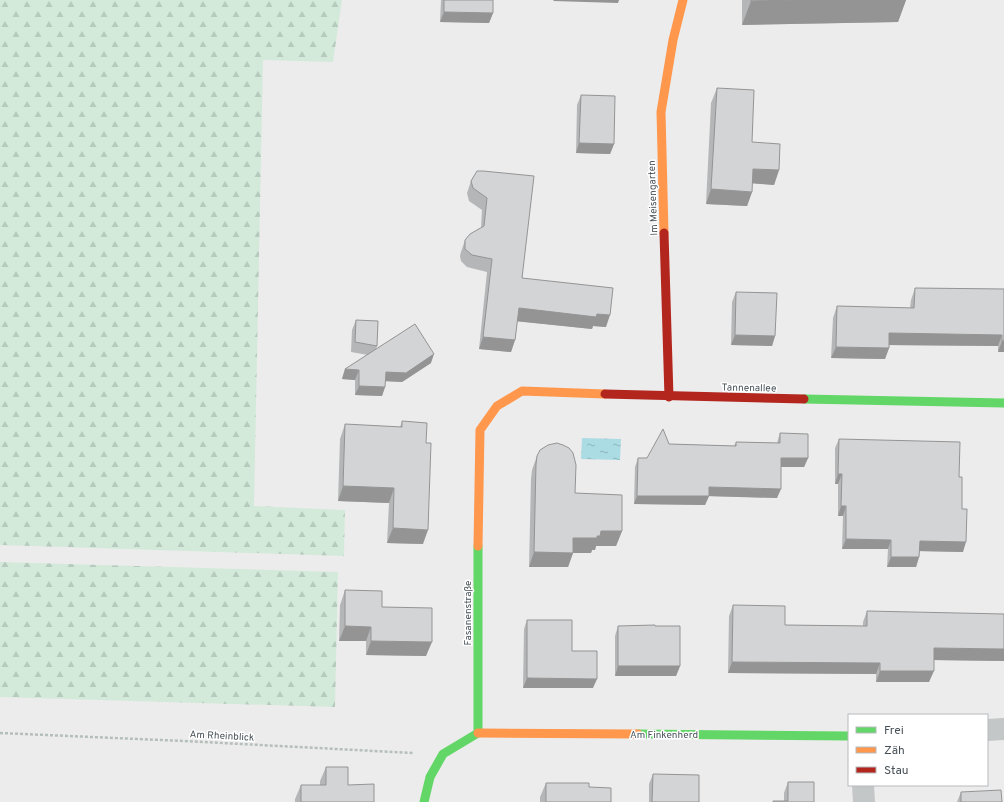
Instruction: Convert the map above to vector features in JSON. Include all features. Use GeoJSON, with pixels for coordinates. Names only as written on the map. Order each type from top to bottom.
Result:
{"type":"FeatureCollection","features":[{"type":"Feature","properties":{"kind":"street","name":"Im Meisengarten"},"geometry":{"type":"LineString","coordinates":[[669,397],[661,112],[673,40],[683,0]]}},
{"type":"Feature","properties":{"kind":"street","name":"Tannenallee"},"geometry":{"type":"LineString","coordinates":[[497,406],[522,391],[669,397],[1004,403]]}},
{"type":"Feature","properties":{"kind":"street","name":"Fasanenstraße"},"geometry":{"type":"LineString","coordinates":[[478,733],[480,430],[497,406]]}},
{"type":"Feature","properties":{"kind":"street"},"geometry":{"type":"LineString","coordinates":[[988,730],[1004,729]]}},
{"type":"Feature","properties":{"kind":"street","name":"Am Finkenherd"},"geometry":{"type":"LineString","coordinates":[[478,733],[848,736]]}},
{"type":"Feature","properties":{"kind":"street"},"geometry":{"type":"LineString","coordinates":[[424,802],[430,777],[443,754],[478,733]]}},
{"type":"Feature","properties":{"kind":"street"},"geometry":{"type":"LineString","coordinates":[[863,786],[864,802]]}},
{"type":"Feature","properties":{"kind":"path","name":"Am Rheinblick"},"geometry":{"type":"LineString","coordinates":[[0,734],[184,741],[443,754]]}},
{"type":"Feature","properties":{"kind":"green space"},"geometry":{"type":"Polygon","coordinates":[[[0,0],[342,0],[333,62],[263,60],[254,506],[345,510],[344,556],[0,545],[0,0]]]}},
{"type":"Feature","properties":{"kind":"green space"},"geometry":{"type":"Polygon","coordinates":[[[0,562],[338,572],[335,707],[0,697],[0,562]]]}},
{"type":"Feature","properties":{"kind":"water"},"geometry":{"type":"Polygon","coordinates":[[[582,438],[621,439],[620,460],[581,459],[582,438]]]}},
{"type":"Feature","properties":{"kind":"building"},"geometry":{"type":"Polygon","coordinates":[[[444,0],[493,0],[493,13],[444,12],[444,0]]]}},
{"type":"Feature","properties":{"kind":"building"},"geometry":{"type":"Polygon","coordinates":[[[751,0],[800,0],[751,1],[751,0]]]}},
{"type":"Feature","properties":{"kind":"building"},"geometry":{"type":"Polygon","coordinates":[[[717,88],[754,90],[752,142],[780,144],[779,170],[753,169],[752,192],[711,189],[717,88]]]}},
{"type":"Feature","properties":{"kind":"building"},"geometry":{"type":"Polygon","coordinates":[[[581,95],[615,96],[614,144],[579,143],[581,95]]]}},
{"type":"Feature","properties":{"kind":"building"},"geometry":{"type":"Polygon","coordinates":[[[477,171],[534,176],[522,278],[613,288],[610,315],[597,314],[596,317],[519,308],[515,340],[483,337],[492,259],[472,255],[465,249],[465,240],[470,234],[484,226],[487,198],[473,188],[471,181],[477,171]]]}},
{"type":"Feature","properties":{"kind":"building"},"geometry":{"type":"Polygon","coordinates":[[[915,288],[1004,289],[1004,341],[1002,341],[1002,335],[889,333],[889,348],[836,347],[837,306],[914,308],[915,288]]]}},
{"type":"Feature","properties":{"kind":"building"},"geometry":{"type":"Polygon","coordinates":[[[736,292],[777,293],[775,336],[735,335],[736,292]]]}},
{"type":"Feature","properties":{"kind":"building"},"geometry":{"type":"Polygon","coordinates":[[[356,320],[378,321],[377,346],[355,342],[356,320]]]}},
{"type":"Feature","properties":{"kind":"building"},"geometry":{"type":"Polygon","coordinates":[[[415,324],[434,354],[406,373],[386,372],[385,387],[359,386],[359,370],[345,369],[415,324]]]}},
{"type":"Feature","properties":{"kind":"building"},"geometry":{"type":"Polygon","coordinates":[[[402,421],[427,423],[426,443],[431,443],[428,530],[393,528],[394,488],[343,486],[345,424],[402,427],[402,421]]]}},
{"type":"Feature","properties":{"kind":"building"},"geometry":{"type":"Polygon","coordinates":[[[663,429],[669,444],[736,446],[736,442],[780,443],[780,433],[808,434],[808,458],[781,458],[781,489],[709,487],[709,496],[637,496],[638,458],[647,458],[663,429]]]}},
{"type":"Feature","properties":{"kind":"building"},"geometry":{"type":"Polygon","coordinates":[[[839,439],[960,442],[959,477],[962,477],[962,509],[967,509],[966,542],[920,541],[919,557],[891,557],[891,540],[846,539],[846,506],[841,506],[842,474],[838,474],[839,439]]]}},
{"type":"Feature","properties":{"kind":"building"},"geometry":{"type":"Polygon","coordinates":[[[557,443],[569,448],[573,453],[576,465],[575,493],[622,495],[622,531],[601,531],[600,536],[597,536],[597,538],[573,538],[573,553],[534,552],[537,456],[540,450],[548,445],[557,443]]]}},
{"type":"Feature","properties":{"kind":"building"},"geometry":{"type":"Polygon","coordinates":[[[345,590],[382,591],[382,607],[432,608],[432,642],[371,641],[371,627],[345,626],[345,590]]]}},
{"type":"Feature","properties":{"kind":"building"},"geometry":{"type":"Polygon","coordinates":[[[733,605],[785,606],[785,625],[867,626],[867,611],[1004,614],[1004,649],[934,648],[934,671],[880,671],[880,663],[732,662],[733,605]]]}},
{"type":"Feature","properties":{"kind":"building"},"geometry":{"type":"Polygon","coordinates":[[[527,620],[572,620],[572,651],[597,651],[597,679],[527,678],[527,620]]]}},
{"type":"Feature","properties":{"kind":"building"},"geometry":{"type":"Polygon","coordinates":[[[618,626],[680,626],[680,666],[618,666],[618,626]]]}},
{"type":"Feature","properties":{"kind":"building"},"geometry":{"type":"Polygon","coordinates":[[[326,767],[348,767],[348,785],[374,784],[374,802],[301,802],[301,785],[326,785],[326,767]]]}},
{"type":"Feature","properties":{"kind":"building"},"geometry":{"type":"Polygon","coordinates":[[[653,774],[699,775],[699,802],[652,802],[653,774]]]}},
{"type":"Feature","properties":{"kind":"building"},"geometry":{"type":"Polygon","coordinates":[[[788,782],[814,782],[814,802],[773,802],[788,801],[788,782]]]}},
{"type":"Feature","properties":{"kind":"building"},"geometry":{"type":"Polygon","coordinates":[[[546,783],[589,783],[589,787],[611,788],[611,802],[546,802],[546,783]]]}},
{"type":"Feature","properties":{"kind":"building"},"geometry":{"type":"Polygon","coordinates":[[[1001,790],[1002,802],[961,802],[961,792],[1001,790]]]}},
{"type":"Feature","properties":{"kind":"traffic: fast"},"geometry":{"type":"LineString","coordinates":[[804,399],[1004,403]]}},
{"type":"Feature","properties":{"kind":"traffic: fast"},"geometry":{"type":"LineString","coordinates":[[424,802],[430,777],[443,754],[478,733],[478,546]]}},
{"type":"Feature","properties":{"kind":"traffic: fast"},"geometry":{"type":"LineString","coordinates":[[638,734],[848,736]]}},
{"type":"Feature","properties":{"kind":"traffic: slow"},"geometry":{"type":"LineString","coordinates":[[664,233],[661,112],[673,40],[683,0]]}},
{"type":"Feature","properties":{"kind":"traffic: slow"},"geometry":{"type":"LineString","coordinates":[[478,546],[480,430],[497,406],[522,391],[605,394]]}},
{"type":"Feature","properties":{"kind":"traffic: slow"},"geometry":{"type":"LineString","coordinates":[[478,733],[638,734]]}},
{"type":"Feature","properties":{"kind":"traffic: jam"},"geometry":{"type":"LineString","coordinates":[[664,233],[669,397]]}},
{"type":"Feature","properties":{"kind":"traffic: jam"},"geometry":{"type":"LineString","coordinates":[[605,394],[804,399]]}}]}
